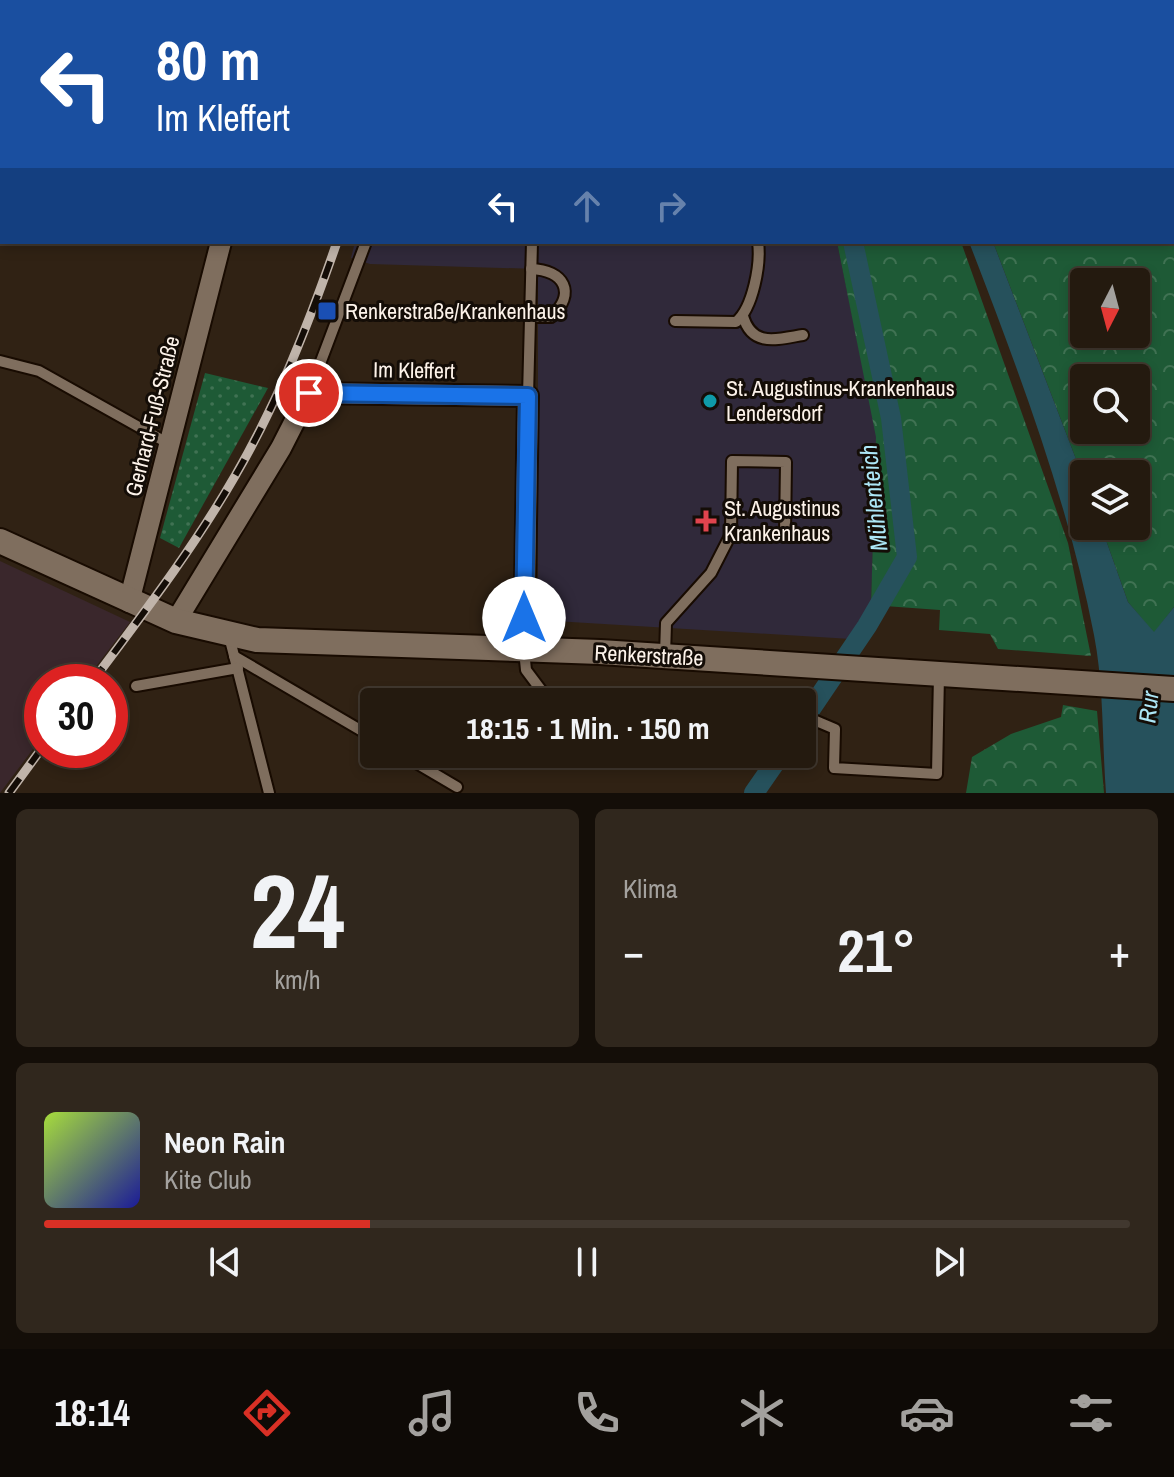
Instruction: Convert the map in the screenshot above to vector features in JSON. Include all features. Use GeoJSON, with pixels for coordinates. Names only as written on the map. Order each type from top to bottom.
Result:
{"type":"FeatureCollection","features":[{"type":"Feature","properties":{"kind":"street","name":"Gerhard-Fuß-Straße"},"geometry":{"type":"LineString","coordinates":[[129,602],[221,244]]}},
{"type":"Feature","properties":{"kind":"street","name":"Im Kleffert"},"geometry":{"type":"LineString","coordinates":[[309,393],[528,396]]}},
{"type":"Feature","properties":{"kind":"street"},"geometry":{"type":"LineString","coordinates":[[176,621],[281,448],[309,393]]}},
{"type":"Feature","properties":{"kind":"street"},"geometry":{"type":"LineString","coordinates":[[524,650],[528,396]]}},
{"type":"Feature","properties":{"kind":"street","name":"Renkerstraße"},"geometry":{"type":"LineString","coordinates":[[0,541],[232,646],[304,644],[665,655],[1174,689]]}},
{"type":"Feature","properties":{"kind":"lane"},"geometry":{"type":"LineString","coordinates":[[309,393],[365,244]]}},
{"type":"Feature","properties":{"kind":"lane"},"geometry":{"type":"LineString","coordinates":[[528,396],[532,244]]}},
{"type":"Feature","properties":{"kind":"lane"},"geometry":{"type":"LineString","coordinates":[[675,321],[736,322],[743,316],[758,265],[758,244]]}},
{"type":"Feature","properties":{"kind":"lane"},"geometry":{"type":"LineString","coordinates":[[531,269],[546,270],[559,276],[564,286],[563,304],[551,317],[531,317]]}},
{"type":"Feature","properties":{"kind":"lane"},"geometry":{"type":"LineString","coordinates":[[743,316],[749,331],[763,340],[803,335]]}},
{"type":"Feature","properties":{"kind":"lane"},"geometry":{"type":"LineString","coordinates":[[0,361],[39,371],[171,445]]}},
{"type":"Feature","properties":{"kind":"lane"},"geometry":{"type":"LineString","coordinates":[[665,655],[666,623],[711,573],[731,534],[732,461],[786,462],[785,535],[731,534]]}},
{"type":"Feature","properties":{"kind":"lane"},"geometry":{"type":"LineString","coordinates":[[232,646],[269,793]]}},
{"type":"Feature","properties":{"kind":"lane"},"geometry":{"type":"LineString","coordinates":[[232,646],[360,729]]}},
{"type":"Feature","properties":{"kind":"lane"},"geometry":{"type":"LineString","coordinates":[[524,650],[526,670],[540,688]]}},
{"type":"Feature","properties":{"kind":"lane"},"geometry":{"type":"LineString","coordinates":[[136,686],[238,668]]}},
{"type":"Feature","properties":{"kind":"lane"},"geometry":{"type":"LineString","coordinates":[[816,721],[835,729],[834,768],[937,774],[939,672]]}},
{"type":"Feature","properties":{"kind":"lane"},"geometry":{"type":"LineString","coordinates":[[425,768],[457,787]]}},
{"type":"Feature","properties":{"kind":"shaded area","name":"St. Augustinus Krankenhaus"},"geometry":{"type":"Polygon","coordinates":[[[354,244],[837,244],[877,437],[871,605],[851,639],[538,620],[538,269],[370,264],[351,258],[354,244]]]}},
{"type":"Feature","properties":{"kind":"shaded area"},"geometry":{"type":"Polygon","coordinates":[[[0,561],[130,622],[98,664],[24,664],[24,761],[0,793],[0,561]]]}},
{"type":"Feature","properties":{"kind":"green space"},"geometry":{"type":"Polygon","coordinates":[[[837,244],[962,244],[1068,543],[1091,656],[998,649],[990,634],[939,630],[940,610],[871,605],[876,437],[837,244]]]}},
{"type":"Feature","properties":{"kind":"green space"},"geometry":{"type":"Polygon","coordinates":[[[994,244],[1174,244],[1174,607],[1154,633],[1128,602],[1106,540],[1150,540],[1150,460],[1076,460],[1070,444],[1150,444],[1150,364],[1070,364],[1070,443],[994,244]]]}},
{"type":"Feature","properties":{"kind":"green space"},"geometry":{"type":"Polygon","coordinates":[[[205,373],[268,388],[179,548],[160,538],[205,373]]]}},
{"type":"Feature","properties":{"kind":"green space"},"geometry":{"type":"Polygon","coordinates":[[[1063,705],[1097,711],[1104,793],[966,793],[972,757],[1011,734],[1061,717],[1063,705]]]}},
{"type":"Feature","properties":{"kind":"water"},"geometry":{"type":"Polygon","coordinates":[[[970,244],[994,244],[1076,460],[1070,460],[1070,535],[1040,436],[970,244]]]}},
{"type":"Feature","properties":{"kind":"water","name":"Rur"},"geometry":{"type":"Polygon","coordinates":[[[1071,540],[1106,540],[1128,602],[1154,632],[1174,607],[1174,793],[1106,793],[1100,674],[1071,540]]]}},
{"type":"Feature","properties":{"kind":"waterway","name":"Mühlenteich"},"geometry":{"type":"LineString","coordinates":[[816,701],[867,626],[907,557],[891,418],[853,244]]}},
{"type":"Feature","properties":{"kind":"waterway","name":"Mühlenteich"},"geometry":{"type":"LineString","coordinates":[[754,793],[771,768]]}},
{"type":"Feature","properties":{"kind":"railway"},"geometry":{"type":"LineString","coordinates":[[105,664],[184,556],[251,448],[292,362],[336,244]]}},
{"type":"Feature","properties":{"kind":"railway"},"geometry":{"type":"LineString","coordinates":[[9,793],[27,768]]}},
{"type":"Feature","properties":{"kind":"place","name":"Renkerstraße/Krankenhaus"},"geometry":{"type":"Point","coordinates":[327,311]}},
{"type":"Feature","properties":{"kind":"place","name":"St. Augustinus-Krankenhaus Lendersdorf"},"geometry":{"type":"Point","coordinates":[710,401]}},
{"type":"Feature","properties":{"kind":"place","name":"St. Augustinus Krankenhaus"},"geometry":{"type":"Point","coordinates":[706,521]}},
{"type":"Feature","properties":{"kind":"route"},"geometry":{"type":"LineString","coordinates":[[309,393],[528,396],[524,618]]}}]}
